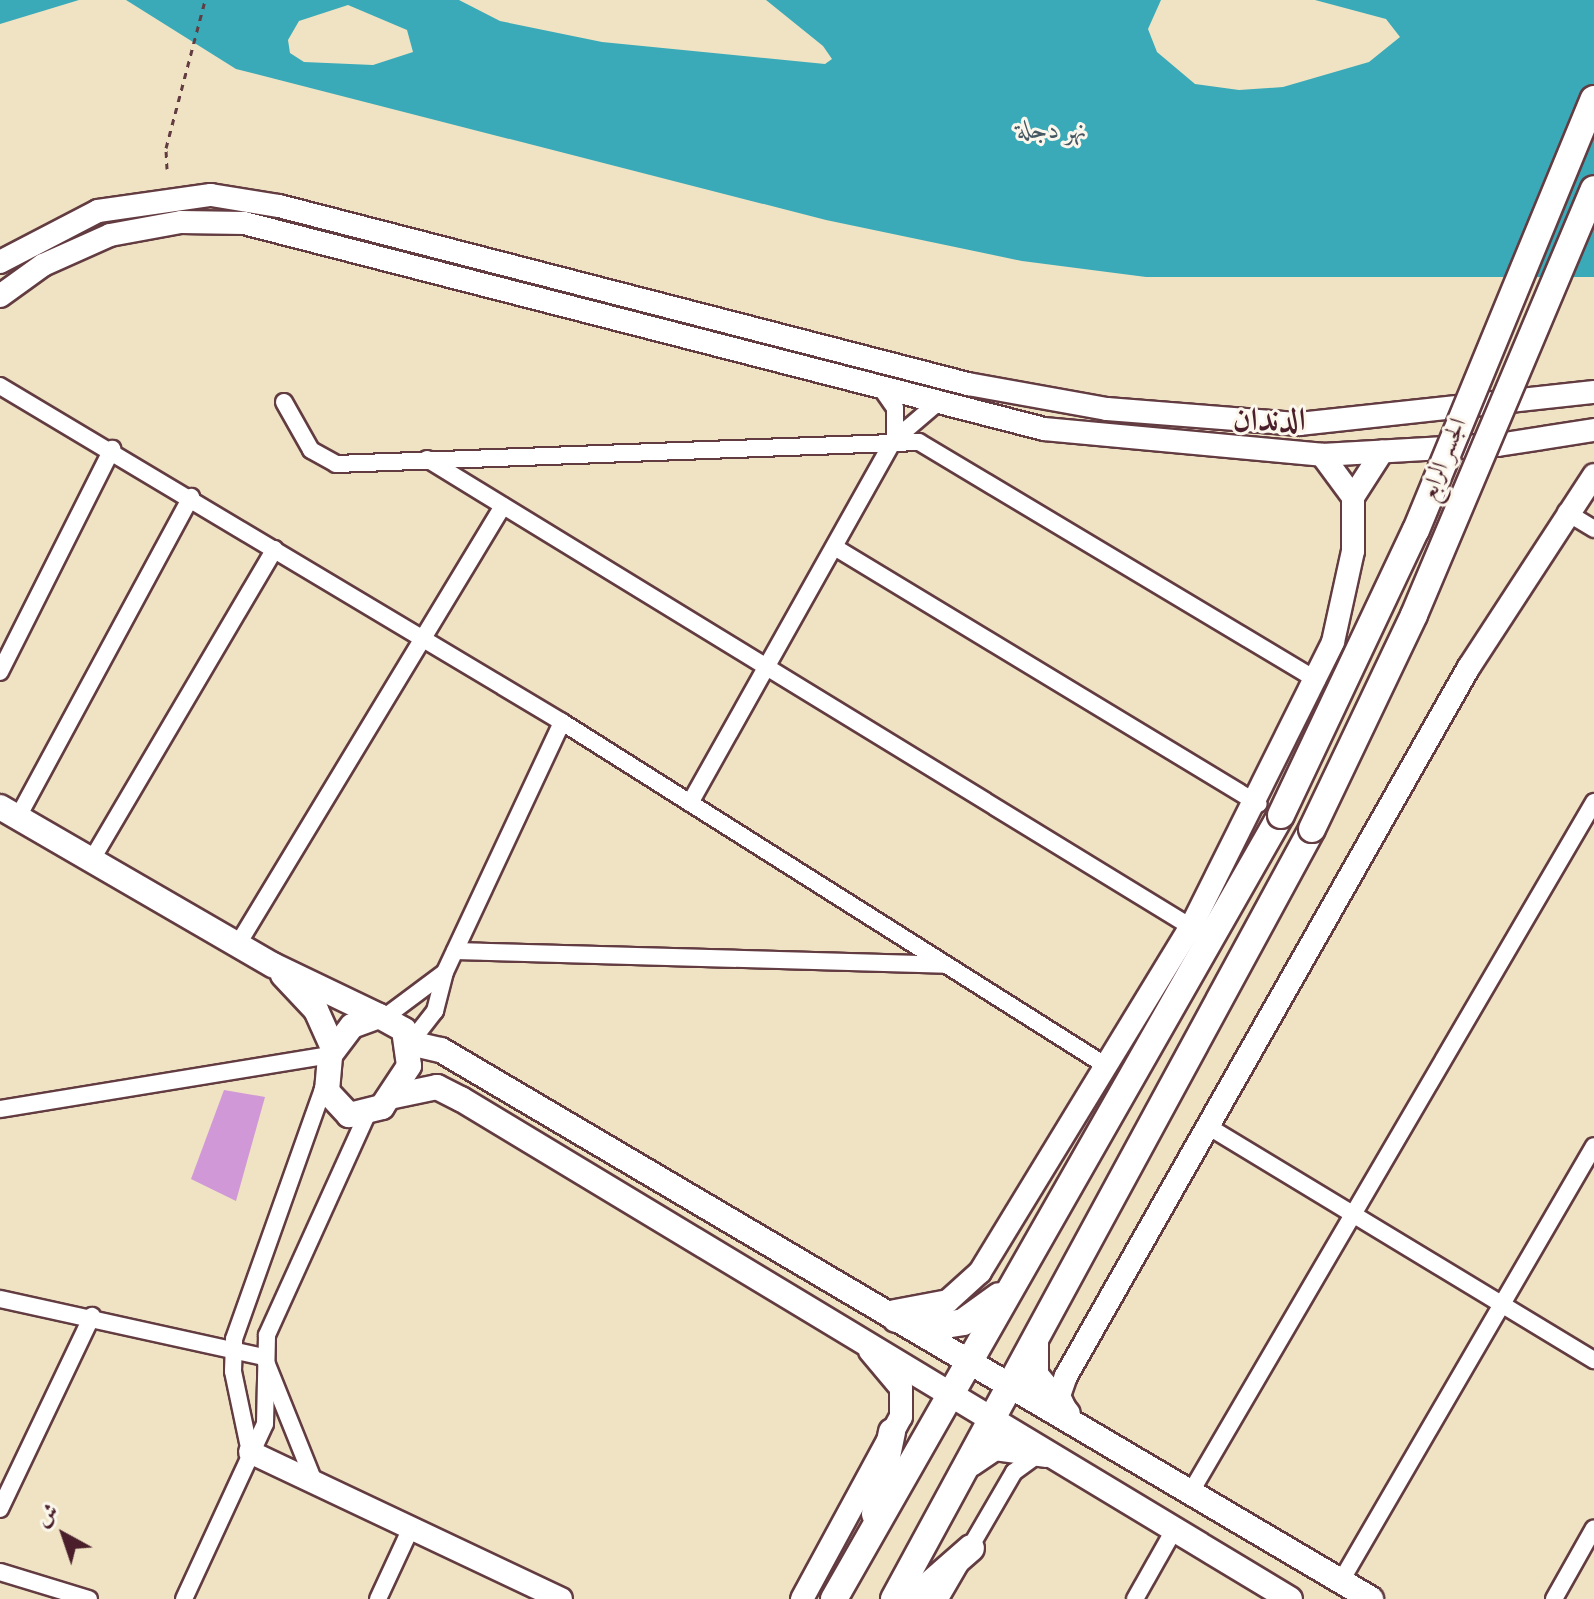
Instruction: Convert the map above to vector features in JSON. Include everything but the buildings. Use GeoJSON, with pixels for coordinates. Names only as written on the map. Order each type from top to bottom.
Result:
{"type":"FeatureCollection","features":[{"type":"Feature","properties":{"kind":"main road","name":"الجسر الرابع"},"geometry":{"type":"LineString","coordinates":[[834,1599],[1016,1275],[1270,810],[1416,530],[1594,99]]}},
{"type":"Feature","properties":{"kind":"main road","name":"الجسر الرابع"},"geometry":{"type":"LineString","coordinates":[[894,1599],[1312,829],[1414,615],[1594,189]]}},
{"type":"Feature","properties":{"kind":"main road"},"geometry":{"type":"LineString","coordinates":[[9,812],[273,965],[382,1017],[410,1043],[441,1050],[871,1305],[1067,1414],[1371,1599]]}},
{"type":"Feature","properties":{"kind":"main road"},"geometry":{"type":"LineString","coordinates":[[273,965],[316,1010],[331,1051],[326,1080],[339,1110],[367,1115],[394,1096],[437,1087],[461,1099],[869,1350],[1290,1599]]}},
{"type":"Feature","properties":{"kind":"main road"},"geometry":{"type":"LineString","coordinates":[[331,1051],[352,1026],[382,1017]]}},
{"type":"Feature","properties":{"kind":"main road"},"geometry":{"type":"LineString","coordinates":[[394,1096],[409,1066],[410,1043]]}},
{"type":"Feature","properties":{"kind":"main road"},"geometry":{"type":"LineString","coordinates":[[896,1319],[939,1326],[963,1322],[1016,1275]]}},
{"type":"Feature","properties":{"kind":"main road"},"geometry":{"type":"LineString","coordinates":[[1038,1332],[1035,1375],[1067,1414]]}},
{"type":"Feature","properties":{"kind":"main road"},"geometry":{"type":"LineString","coordinates":[[867,1542],[892,1432]]}},
{"type":"Feature","properties":{"kind":"main road"},"geometry":{"type":"LineString","coordinates":[[956,1486],[995,1447],[1046,1454]]}},
{"type":"Feature","properties":{"kind":"main road"},"geometry":{"type":"LineString","coordinates":[[913,1599],[971,1548]]}},
{"type":"Feature","properties":{"kind":"street"},"geometry":{"type":"LineString","coordinates":[[0,262],[98,211],[211,195],[279,206],[968,384],[1119,411],[1299,424],[1594,392]]}},
{"type":"Feature","properties":{"kind":"street"},"geometry":{"type":"LineString","coordinates":[[0,296],[43,265],[110,235],[181,222],[244,223],[599,311],[935,405],[1104,437],[1322,455],[1382,452],[1594,430]]}},
{"type":"Feature","properties":{"kind":"street"},"geometry":{"type":"LineString","coordinates":[[0,386],[112,449],[419,639],[562,722],[1108,1067]]}},
{"type":"Feature","properties":{"kind":"street"},"geometry":{"type":"LineString","coordinates":[[690,803],[768,674],[894,440],[897,419],[883,391]]}},
{"type":"Feature","properties":{"kind":"street"},"geometry":{"type":"LineString","coordinates":[[284,402],[302,439],[323,459],[427,459],[894,440],[931,448],[1317,680]]}},
{"type":"Feature","properties":{"kind":"street"},"geometry":{"type":"LineString","coordinates":[[894,440],[935,405]]}},
{"type":"Feature","properties":{"kind":"street"},"geometry":{"type":"LineString","coordinates":[[0,672],[112,449]]}},
{"type":"Feature","properties":{"kind":"street"},"geometry":{"type":"LineString","coordinates":[[871,1305],[927,1309],[972,1281],[1108,1067],[1191,927],[1270,810],[1317,680],[1349,579],[1353,497],[1382,452]]}},
{"type":"Feature","properties":{"kind":"street"},"geometry":{"type":"LineString","coordinates":[[1322,455],[1353,497]]}},
{"type":"Feature","properties":{"kind":"street"},"geometry":{"type":"LineString","coordinates":[[427,459],[768,674],[1191,927]]}},
{"type":"Feature","properties":{"kind":"street"},"geometry":{"type":"LineString","coordinates":[[1067,1414],[1061,1386],[1469,667],[1566,512],[1594,475]]}},
{"type":"Feature","properties":{"kind":"street"},"geometry":{"type":"LineString","coordinates":[[9,812],[191,497]]}},
{"type":"Feature","properties":{"kind":"street"},"geometry":{"type":"LineString","coordinates":[[238,944],[419,639],[503,506]]}},
{"type":"Feature","properties":{"kind":"street"},"geometry":{"type":"LineString","coordinates":[[1566,512],[1594,529]]}},
{"type":"Feature","properties":{"kind":"street"},"geometry":{"type":"LineString","coordinates":[[836,548],[1270,810]]}},
{"type":"Feature","properties":{"kind":"street"},"geometry":{"type":"LineString","coordinates":[[91,861],[275,549]]}},
{"type":"Feature","properties":{"kind":"street"},"geometry":{"type":"LineString","coordinates":[[410,1043],[435,1011],[445,972],[562,722]]}},
{"type":"Feature","properties":{"kind":"street"},"geometry":{"type":"LineString","coordinates":[[1192,1490],[1594,802]]}},
{"type":"Feature","properties":{"kind":"street"},"geometry":{"type":"LineString","coordinates":[[455,951],[947,965]]}},
{"type":"Feature","properties":{"kind":"street"},"geometry":{"type":"LineString","coordinates":[[382,1017],[445,972]]}},
{"type":"Feature","properties":{"kind":"street"},"geometry":{"type":"LineString","coordinates":[[0,1109],[331,1051]]}},
{"type":"Feature","properties":{"kind":"street"},"geometry":{"type":"LineString","coordinates":[[250,1452],[232,1349],[326,1080]]}},
{"type":"Feature","properties":{"kind":"street"},"geometry":{"type":"LineString","coordinates":[[184,1599],[268,1412],[264,1357],[267,1335],[367,1115]]}},
{"type":"Feature","properties":{"kind":"street"},"geometry":{"type":"LineString","coordinates":[[1209,1127],[1594,1360]]}},
{"type":"Feature","properties":{"kind":"street"},"geometry":{"type":"LineString","coordinates":[[1341,1581],[1499,1301],[1594,1146]]}},
{"type":"Feature","properties":{"kind":"street"},"geometry":{"type":"LineString","coordinates":[[0,1299],[92,1316],[264,1357]]}},
{"type":"Feature","properties":{"kind":"street"},"geometry":{"type":"LineString","coordinates":[[0,1509],[92,1316]]}},
{"type":"Feature","properties":{"kind":"street"},"geometry":{"type":"LineString","coordinates":[[802,1599],[892,1432],[904,1395],[869,1350]]}},
{"type":"Feature","properties":{"kind":"street"},"geometry":{"type":"LineString","coordinates":[[264,1357],[315,1484]]}},
{"type":"Feature","properties":{"kind":"street"},"geometry":{"type":"LineString","coordinates":[[250,1452],[561,1599]]}},
{"type":"Feature","properties":{"kind":"street"},"geometry":{"type":"LineString","coordinates":[[940,1599],[1014,1472],[1046,1454]]}},
{"type":"Feature","properties":{"kind":"street"},"geometry":{"type":"LineString","coordinates":[[1554,1599],[1594,1528]]}},
{"type":"Feature","properties":{"kind":"street"},"geometry":{"type":"LineString","coordinates":[[378,1599],[410,1530]]}},
{"type":"Feature","properties":{"kind":"street"},"geometry":{"type":"LineString","coordinates":[[1135,1599],[1174,1530]]}},
{"type":"Feature","properties":{"kind":"street"},"geometry":{"type":"LineString","coordinates":[[0,1572],[89,1599]]}},
{"type":"Feature","properties":{"kind":"path"},"geometry":{"type":"LineString","coordinates":[[167,169],[166,148],[205,0]]}},
{"type":"Feature","properties":{"kind":"water"},"geometry":{"type":"Polygon","coordinates":[[[0,0],[79,0],[0,24],[0,0]]]}},
{"type":"Feature","properties":{"kind":"water","name":"نهر دجلة"},"geometry":{"type":"Polygon","coordinates":[[[126,0],[459,0],[500,21],[602,42],[825,64],[832,59],[823,46],[766,0],[1161,0],[1148,29],[1157,52],[1195,84],[1239,90],[1283,87],[1369,62],[1400,37],[1386,19],[1315,0],[1594,0],[1594,277],[1146,277],[1022,261],[826,220],[236,69],[126,0]],[[348,5],[299,21],[288,40],[290,53],[304,62],[373,65],[413,52],[407,30],[348,5]]]}},
{"type":"Feature","properties":{"kind":"district","name":"الدندان"},"geometry":{"type":"Point","coordinates":[1269,422]}}]}
